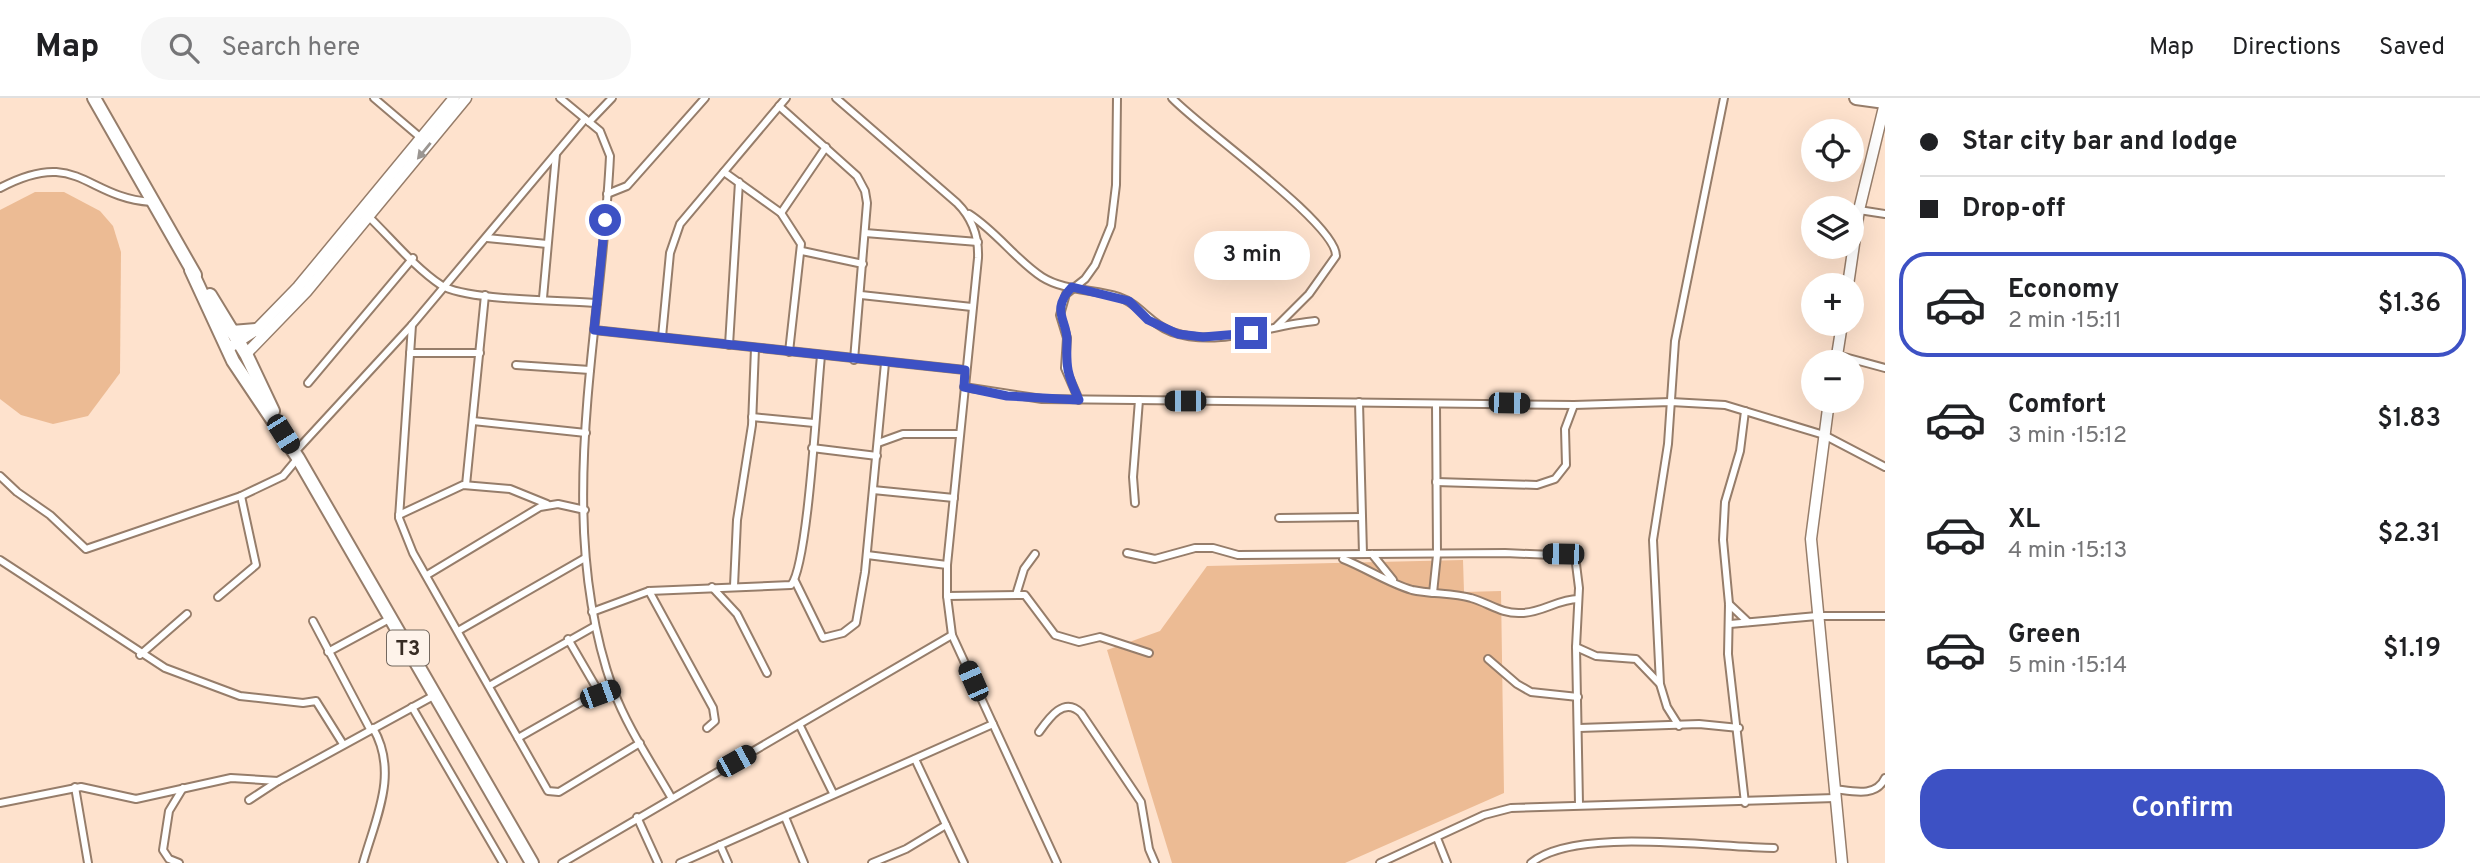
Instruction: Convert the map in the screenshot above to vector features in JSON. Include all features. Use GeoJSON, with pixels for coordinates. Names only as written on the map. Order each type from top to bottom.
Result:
{"type":"FeatureCollection","features":[{"type":"Feature","properties":{"kind":"highway","name":"T3"},"geometry":{"type":"LineString","coordinates":[[94,98],[151,202],[236,345],[283,434],[532,863]]}},
{"type":"Feature","properties":{"kind":"highway"},"geometry":{"type":"LineString","coordinates":[[1856,98],[1885,102]]}},
{"type":"Feature","properties":{"kind":"highway"},"geometry":{"type":"LineString","coordinates":[[236,345],[256,330]]}},
{"type":"Feature","properties":{"kind":"highway","name":"T3"},"geometry":{"type":"LineString","coordinates":[[236,345],[283,434]]}},
{"type":"Feature","properties":{"kind":"street"},"geometry":{"type":"LineString","coordinates":[[374,98],[421,138]]}},
{"type":"Feature","properties":{"kind":"street"},"geometry":{"type":"LineString","coordinates":[[236,345],[306,292],[454,98]]}},
{"type":"Feature","properties":{"kind":"street"},"geometry":{"type":"LineString","coordinates":[[256,330],[366,214],[466,98]]}},
{"type":"Feature","properties":{"kind":"street"},"geometry":{"type":"LineString","coordinates":[[561,98],[587,120],[607,143],[610,156],[586,433],[585,558],[592,612],[613,690],[671,797]]}},
{"type":"Feature","properties":{"kind":"street"},"geometry":{"type":"LineString","coordinates":[[0,476],[17,492],[50,515],[86,549],[241,496],[283,476],[296,456],[412,325],[442,285],[487,238],[557,152],[612,98]]}},
{"type":"Feature","properties":{"kind":"street"},"geometry":{"type":"LineString","coordinates":[[607,194],[627,186],[705,98]]}},
{"type":"Feature","properties":{"kind":"street"},"geometry":{"type":"LineString","coordinates":[[662,337],[674,236],[680,224],[786,98]]}},
{"type":"Feature","properties":{"kind":"street"},"geometry":{"type":"LineString","coordinates":[[836,98],[967,214],[992,231],[1040,276],[1057,285],[1129,301],[1148,320],[1184,335],[1211,336],[1315,321]]}},
{"type":"Feature","properties":{"kind":"street"},"geometry":{"type":"LineString","coordinates":[[1079,400],[1065,368],[1067,338],[1061,321],[1063,303],[1072,287],[1086,279],[1095,265],[1111,226],[1116,185],[1116,98]]}},
{"type":"Feature","properties":{"kind":"street"},"geometry":{"type":"LineString","coordinates":[[1172,98],[1224,146],[1309,214],[1334,245],[1336,256],[1321,279],[1273,329]]}},
{"type":"Feature","properties":{"kind":"street"},"geometry":{"type":"LineString","coordinates":[[1679,726],[1671,716],[1660,684],[1652,554],[1671,402],[1675,341],[1724,98]]}},
{"type":"Feature","properties":{"kind":"street"},"geometry":{"type":"LineString","coordinates":[[1862,196],[1885,102]]}},
{"type":"Feature","properties":{"kind":"street"},"geometry":{"type":"LineString","coordinates":[[779,106],[857,176],[865,191],[861,295],[854,359]]}},
{"type":"Feature","properties":{"kind":"street"},"geometry":{"type":"LineString","coordinates":[[781,212],[826,147]]}},
{"type":"Feature","properties":{"kind":"street"},"geometry":{"type":"LineString","coordinates":[[543,298],[557,152]]}},
{"type":"Feature","properties":{"kind":"street"},"geometry":{"type":"LineString","coordinates":[[0,188],[29,175],[66,172],[86,178],[130,201],[151,202]]}},
{"type":"Feature","properties":{"kind":"street"},"geometry":{"type":"LineString","coordinates":[[724,172],[781,212],[796,231],[802,251],[789,352]]}},
{"type":"Feature","properties":{"kind":"street"},"geometry":{"type":"LineString","coordinates":[[729,345],[739,182]]}},
{"type":"Feature","properties":{"kind":"street"},"geometry":{"type":"LineString","coordinates":[[1864,211],[1885,214]]}},
{"type":"Feature","properties":{"kind":"street"},"geometry":{"type":"LineString","coordinates":[[366,214],[442,285],[485,295],[597,303]]}},
{"type":"Feature","properties":{"kind":"street"},"geometry":{"type":"LineString","coordinates":[[967,214],[978,242],[947,565],[947,596],[952,635],[1057,863]]}},
{"type":"Feature","properties":{"kind":"street"},"geometry":{"type":"LineString","coordinates":[[865,233],[978,242]]}},
{"type":"Feature","properties":{"kind":"street"},"geometry":{"type":"LineString","coordinates":[[487,238],[547,244]]}},
{"type":"Feature","properties":{"kind":"street"},"geometry":{"type":"LineString","coordinates":[[802,251],[863,264]]}},
{"type":"Feature","properties":{"kind":"street"},"geometry":{"type":"LineString","coordinates":[[308,383],[413,258]]}},
{"type":"Feature","properties":{"kind":"street"},"geometry":{"type":"LineString","coordinates":[[466,485],[485,295]]}},
{"type":"Feature","properties":{"kind":"street"},"geometry":{"type":"LineString","coordinates":[[861,295],[972,307]]}},
{"type":"Feature","properties":{"kind":"street"},"geometry":{"type":"LineString","coordinates":[[412,325],[399,515],[413,553],[548,791],[553,793],[640,743]]}},
{"type":"Feature","properties":{"kind":"street"},"geometry":{"type":"LineString","coordinates":[[594,330],[965,370]]}},
{"type":"Feature","properties":{"kind":"street"},"geometry":{"type":"LineString","coordinates":[[734,586],[737,520],[752,417],[755,348]]}},
{"type":"Feature","properties":{"kind":"street"},"geometry":{"type":"LineString","coordinates":[[410,353],[480,353]]}},
{"type":"Feature","properties":{"kind":"street"},"geometry":{"type":"LineString","coordinates":[[821,356],[806,521],[795,581],[820,635],[832,637],[856,623],[867,555],[886,363]]}},
{"type":"Feature","properties":{"kind":"street"},"geometry":{"type":"LineString","coordinates":[[1864,364],[1885,368]]}},
{"type":"Feature","properties":{"kind":"street"},"geometry":{"type":"LineString","coordinates":[[516,365],[590,370]]}},
{"type":"Feature","properties":{"kind":"street"},"geometry":{"type":"LineString","coordinates":[[964,387],[1007,396],[1079,400],[1574,405],[1671,402],[1724,405],[1824,435],[1885,467]]}},
{"type":"Feature","properties":{"kind":"street"},"geometry":{"type":"LineString","coordinates":[[1135,503],[1133,477],[1139,400]]}},
{"type":"Feature","properties":{"kind":"street"},"geometry":{"type":"LineString","coordinates":[[1359,402],[1363,554]]}},
{"type":"Feature","properties":{"kind":"street"},"geometry":{"type":"LineString","coordinates":[[1433,593],[1437,555],[1436,404]]}},
{"type":"Feature","properties":{"kind":"street"},"geometry":{"type":"LineString","coordinates":[[1436,482],[1537,485],[1555,479],[1566,465],[1565,429],[1574,405]]}},
{"type":"Feature","properties":{"kind":"street"},"geometry":{"type":"LineString","coordinates":[[1745,411],[1740,451],[1728,488],[1723,520],[1730,624],[1728,654],[1739,728],[1745,803]]}},
{"type":"Feature","properties":{"kind":"street"},"geometry":{"type":"LineString","coordinates":[[1827,413],[1811,539],[1842,863]]}},
{"type":"Feature","properties":{"kind":"street"},"geometry":{"type":"LineString","coordinates":[[752,417],[814,423]]}},
{"type":"Feature","properties":{"kind":"street"},"geometry":{"type":"LineString","coordinates":[[472,421],[586,433]]}},
{"type":"Feature","properties":{"kind":"street"},"geometry":{"type":"LineString","coordinates":[[878,443],[902,433],[959,434]]}},
{"type":"Feature","properties":{"kind":"street"},"geometry":{"type":"LineString","coordinates":[[812,448],[877,456]]}},
{"type":"Feature","properties":{"kind":"street"},"geometry":{"type":"LineString","coordinates":[[399,515],[466,485],[510,489],[548,504],[585,510]]}},
{"type":"Feature","properties":{"kind":"street"},"geometry":{"type":"LineString","coordinates":[[873,490],[954,498]]}},
{"type":"Feature","properties":{"kind":"street"},"geometry":{"type":"LineString","coordinates":[[218,597],[256,565],[241,496]]}},
{"type":"Feature","properties":{"kind":"street"},"geometry":{"type":"LineString","coordinates":[[427,575],[548,504]]}},
{"type":"Feature","properties":{"kind":"street"},"geometry":{"type":"LineString","coordinates":[[1279,518],[1362,517]]}},
{"type":"Feature","properties":{"kind":"street"},"geometry":{"type":"LineString","coordinates":[[1127,553],[1149,559],[1203,547],[1238,555],[1570,554],[1578,561],[1576,646],[1579,804]]}},
{"type":"Feature","properties":{"kind":"street"},"geometry":{"type":"LineString","coordinates":[[1016,596],[1024,569],[1035,554]]}},
{"type":"Feature","properties":{"kind":"street"},"geometry":{"type":"LineString","coordinates":[[1372,554],[1395,582]]}},
{"type":"Feature","properties":{"kind":"street"},"geometry":{"type":"LineString","coordinates":[[867,555],[947,565]]}},
{"type":"Feature","properties":{"kind":"street"},"geometry":{"type":"LineString","coordinates":[[458,631],[585,558]]}},
{"type":"Feature","properties":{"kind":"street"},"geometry":{"type":"LineString","coordinates":[[1343,559],[1415,590],[1471,598],[1491,609],[1522,613],[1563,600],[1578,599]]}},
{"type":"Feature","properties":{"kind":"street"},"geometry":{"type":"LineString","coordinates":[[0,560],[126,641],[140,655],[188,678],[240,696],[303,703],[316,701],[343,744]]}},
{"type":"Feature","properties":{"kind":"street"},"geometry":{"type":"LineString","coordinates":[[592,612],[649,591],[787,586],[795,581]]}},
{"type":"Feature","properties":{"kind":"street"},"geometry":{"type":"LineString","coordinates":[[712,587],[737,614],[768,673]]}},
{"type":"Feature","properties":{"kind":"street"},"geometry":{"type":"LineString","coordinates":[[649,591],[713,708],[715,721],[707,728]]}},
{"type":"Feature","properties":{"kind":"street"},"geometry":{"type":"LineString","coordinates":[[947,596],[1028,596],[1055,635],[1079,642],[1100,637],[1149,653]]}},
{"type":"Feature","properties":{"kind":"street"},"geometry":{"type":"LineString","coordinates":[[1729,604],[1748,622]]}},
{"type":"Feature","properties":{"kind":"street"},"geometry":{"type":"LineString","coordinates":[[140,655],[187,614]]}},
{"type":"Feature","properties":{"kind":"street"},"geometry":{"type":"LineString","coordinates":[[1730,624],[1817,616],[1885,616]]}},
{"type":"Feature","properties":{"kind":"street"},"geometry":{"type":"LineString","coordinates":[[328,652],[391,618]]}},
{"type":"Feature","properties":{"kind":"street"},"geometry":{"type":"LineString","coordinates":[[313,621],[382,746],[386,775],[382,804],[363,863]]}},
{"type":"Feature","properties":{"kind":"street"},"geometry":{"type":"LineString","coordinates":[[489,686],[595,626]]}},
{"type":"Feature","properties":{"kind":"street"},"geometry":{"type":"LineString","coordinates":[[562,863],[952,635]]}},
{"type":"Feature","properties":{"kind":"street"},"geometry":{"type":"LineString","coordinates":[[568,639],[600,694]]}},
{"type":"Feature","properties":{"kind":"street"},"geometry":{"type":"LineString","coordinates":[[1576,646],[1596,656],[1636,659],[1660,684]]}},
{"type":"Feature","properties":{"kind":"street"},"geometry":{"type":"LineString","coordinates":[[1488,659],[1517,684],[1531,692],[1578,697]]}},
{"type":"Feature","properties":{"kind":"street"},"geometry":{"type":"LineString","coordinates":[[518,738],[600,694],[613,690]]}},
{"type":"Feature","properties":{"kind":"street"},"geometry":{"type":"LineString","coordinates":[[249,800],[343,744],[435,695]]}},
{"type":"Feature","properties":{"kind":"street"},"geometry":{"type":"LineString","coordinates":[[412,707],[503,863]]}},
{"type":"Feature","properties":{"kind":"street"},"geometry":{"type":"LineString","coordinates":[[1039,732],[1048,719],[1064,707],[1072,707],[1081,713],[1144,808],[1149,849],[1155,863]]}},
{"type":"Feature","properties":{"kind":"street"},"geometry":{"type":"LineString","coordinates":[[680,863],[993,724]]}},
{"type":"Feature","properties":{"kind":"street"},"geometry":{"type":"LineString","coordinates":[[1579,728],[1710,724],[1739,728]]}},
{"type":"Feature","properties":{"kind":"street"},"geometry":{"type":"LineString","coordinates":[[800,726],[833,793]]}},
{"type":"Feature","properties":{"kind":"street"},"geometry":{"type":"LineString","coordinates":[[915,759],[964,863]]}},
{"type":"Feature","properties":{"kind":"street"},"geometry":{"type":"LineString","coordinates":[[1380,863],[1499,810],[1579,804],[1745,803],[1872,791],[1879,788],[1885,778]]}},
{"type":"Feature","properties":{"kind":"street"},"geometry":{"type":"LineString","coordinates":[[0,803],[75,787],[100,790],[130,799],[231,779],[278,781]]}},
{"type":"Feature","properties":{"kind":"street"},"geometry":{"type":"LineString","coordinates":[[75,787],[88,863]]}},
{"type":"Feature","properties":{"kind":"street"},"geometry":{"type":"LineString","coordinates":[[178,863],[169,859],[163,850],[166,820],[183,788]]}},
{"type":"Feature","properties":{"kind":"street"},"geometry":{"type":"LineString","coordinates":[[637,817],[658,863]]}},
{"type":"Feature","properties":{"kind":"street"},"geometry":{"type":"LineString","coordinates":[[785,817],[804,863]]}},
{"type":"Feature","properties":{"kind":"street"},"geometry":{"type":"LineString","coordinates":[[872,863],[881,862],[946,825]]}},
{"type":"Feature","properties":{"kind":"street"},"geometry":{"type":"LineString","coordinates":[[1437,838],[1447,863]]}},
{"type":"Feature","properties":{"kind":"street"},"geometry":{"type":"LineString","coordinates":[[1531,863],[1556,848],[1588,843],[1774,848]]}},
{"type":"Feature","properties":{"kind":"street"},"geometry":{"type":"LineString","coordinates":[[720,845],[728,863]]}},
{"type":"Feature","properties":{"kind":"shaded area"},"geometry":{"type":"Polygon","coordinates":[[[35,192],[64,192],[100,211],[113,226],[121,252],[120,373],[88,416],[53,424],[21,415],[0,399],[0,210],[35,192]]]}},
{"type":"Feature","properties":{"kind":"shaded area"},"geometry":{"type":"Polygon","coordinates":[[[1463,560],[1464,592],[1501,591],[1504,793],[1345,863],[1172,863],[1107,650],[1160,631],[1207,566],[1463,560]]]}},
{"type":"Feature","properties":{"kind":"route"},"geometry":{"type":"LineString","coordinates":[[605,220],[594,330],[965,370],[964,387],[1007,396],[1079,400],[1065,368],[1067,338],[1061,321],[1061,309],[1066,294],[1072,287],[1120,297],[1135,305],[1148,320],[1178,334],[1203,337],[1251,333]]}}]}
